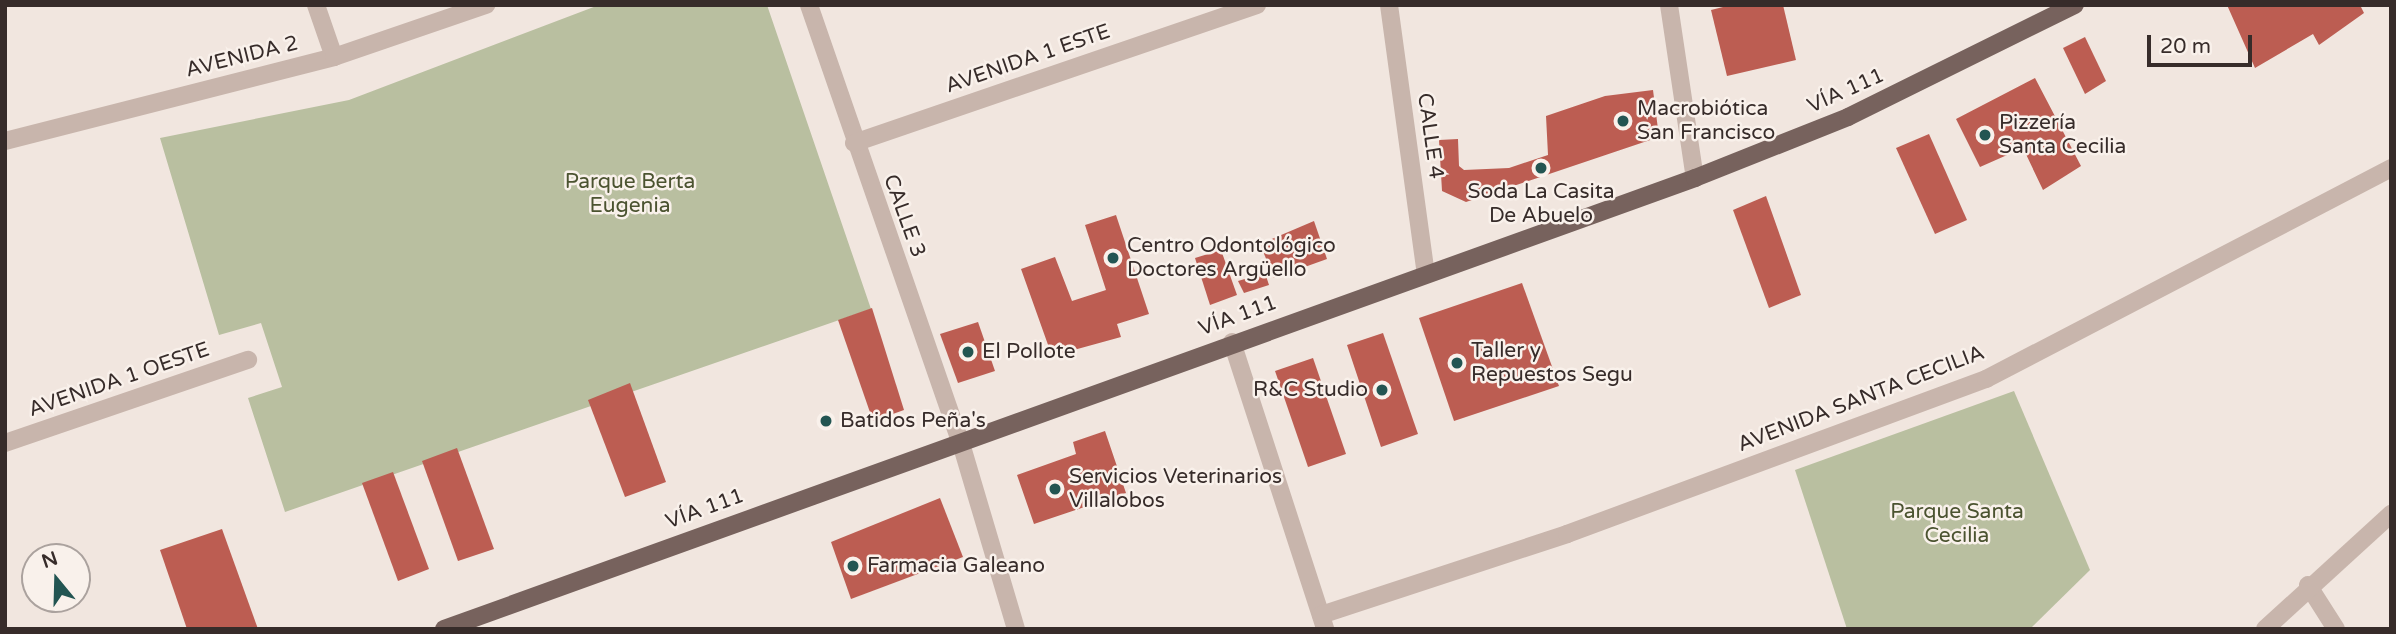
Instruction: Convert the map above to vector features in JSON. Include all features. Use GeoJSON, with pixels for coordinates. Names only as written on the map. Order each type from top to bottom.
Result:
{"type":"FeatureCollection","features":[{"type":"Feature","properties":{"kind":"main road","name":"VÍA 111"},"geometry":{"type":"LineString","coordinates":[[444,629],[1232,341],[1695,178],[1847,117],[2075,5]]}},
{"type":"Feature","properties":{"kind":"street"},"geometry":{"type":"LineString","coordinates":[[316,5],[334,57]]}},
{"type":"Feature","properties":{"kind":"street","name":"AVENIDA 2"},"geometry":{"type":"LineString","coordinates":[[5,141],[334,57],[486,5]]}},
{"type":"Feature","properties":{"kind":"street","name":"CALLE 3"},"geometry":{"type":"LineString","coordinates":[[809,5],[854,143],[960,440],[1016,629]]}},
{"type":"Feature","properties":{"kind":"street","name":"AVENIDA 1 ESTE"},"geometry":{"type":"LineString","coordinates":[[854,143],[1257,5]]}},
{"type":"Feature","properties":{"kind":"street","name":"CALLE 4"},"geometry":{"type":"LineString","coordinates":[[1389,5],[1426,274]]}},
{"type":"Feature","properties":{"kind":"street"},"geometry":{"type":"LineString","coordinates":[[1669,5],[1695,178]]}},
{"type":"Feature","properties":{"kind":"street","name":"AVENIDA SANTA CECILIA"},"geometry":{"type":"LineString","coordinates":[[1323,622],[1986,379],[2391,168]]}},
{"type":"Feature","properties":{"kind":"street"},"geometry":{"type":"LineString","coordinates":[[1232,341],[1323,622]]}},
{"type":"Feature","properties":{"kind":"street","name":"AVENIDA 1 OESTE"},"geometry":{"type":"LineString","coordinates":[[5,443],[248,360]]}},
{"type":"Feature","properties":{"kind":"street"},"geometry":{"type":"LineString","coordinates":[[2265,629],[2308,585],[2391,514]]}},
{"type":"Feature","properties":{"kind":"street"},"geometry":{"type":"LineString","coordinates":[[2308,585],[2336,629]]}},
{"type":"Feature","properties":{"kind":"green space","name":"Parque Berta Eugenia"},"geometry":{"type":"Polygon","coordinates":[[[599,5],[767,5],[871,309],[285,512],[248,398],[282,387],[261,323],[219,335],[160,138],[349,100],[599,5]]]}},
{"type":"Feature","properties":{"kind":"green space","name":"Parque Santa Cecilia"},"geometry":{"type":"Polygon","coordinates":[[[2014,391],[2090,570],[2030,629],[1847,629],[1795,470],[2014,391]]]}},
{"type":"Feature","properties":{"kind":"building"},"geometry":{"type":"Polygon","coordinates":[[[1731,5],[1783,5],[1796,60],[1727,76],[1711,10],[1731,5]]]}},
{"type":"Feature","properties":{"kind":"building"},"geometry":{"type":"Polygon","coordinates":[[[2227,5],[2360,5],[2364,13],[2319,45],[2313,34],[2255,68],[2227,5]]]}},
{"type":"Feature","properties":{"kind":"building"},"geometry":{"type":"Polygon","coordinates":[[[2085,37],[2106,81],[2085,94],[2063,48],[2085,37]]]}},
{"type":"Feature","properties":{"kind":"building"},"geometry":{"type":"Polygon","coordinates":[[[2035,78],[2081,166],[2043,190],[2023,148],[1980,167],[1956,119],[2035,78]]]}},
{"type":"Feature","properties":{"kind":"building"},"geometry":{"type":"Polygon","coordinates":[[[1653,90],[1659,137],[1466,202],[1442,191],[1439,140],[1458,139],[1459,166],[1464,170],[1509,168],[1548,155],[1546,116],[1605,96],[1653,90]]]}},
{"type":"Feature","properties":{"kind":"building"},"geometry":{"type":"Polygon","coordinates":[[[1929,134],[1967,220],[1935,234],[1896,148],[1929,134]]]}},
{"type":"Feature","properties":{"kind":"building"},"geometry":{"type":"Polygon","coordinates":[[[1766,196],[1801,295],[1769,308],[1733,210],[1766,196]]]}},
{"type":"Feature","properties":{"kind":"building"},"geometry":{"type":"Polygon","coordinates":[[[1116,215],[1149,314],[1117,324],[1121,337],[1052,356],[1021,269],[1055,257],[1072,301],[1106,290],[1085,225],[1116,215]]]}},
{"type":"Feature","properties":{"kind":"building"},"geometry":{"type":"Polygon","coordinates":[[[1314,221],[1327,259],[1274,278],[1260,244],[1314,221]]]}},
{"type":"Feature","properties":{"kind":"building"},"geometry":{"type":"Polygon","coordinates":[[[1221,250],[1237,295],[1210,305],[1195,258],[1221,250]]]}},
{"type":"Feature","properties":{"kind":"building"},"geometry":{"type":"Polygon","coordinates":[[[1265,273],[1269,285],[1244,293],[1238,281],[1265,273]]]}},
{"type":"Feature","properties":{"kind":"building"},"geometry":{"type":"Polygon","coordinates":[[[1522,283],[1559,386],[1454,421],[1419,318],[1522,283]]]}},
{"type":"Feature","properties":{"kind":"building"},"geometry":{"type":"Polygon","coordinates":[[[872,308],[904,410],[873,421],[838,320],[872,308]]]}},
{"type":"Feature","properties":{"kind":"building","name":"El Pollote"},"geometry":{"type":"Polygon","coordinates":[[[978,322],[995,371],[958,383],[940,334],[978,322]]]}},
{"type":"Feature","properties":{"kind":"building","name":"R&C Studio"},"geometry":{"type":"Polygon","coordinates":[[[1383,333],[1418,434],[1381,447],[1347,345],[1383,333]]]}},
{"type":"Feature","properties":{"kind":"building"},"geometry":{"type":"Polygon","coordinates":[[[1313,358],[1346,454],[1308,467],[1275,371],[1313,358]]]}},
{"type":"Feature","properties":{"kind":"building"},"geometry":{"type":"Polygon","coordinates":[[[630,383],[666,482],[625,497],[588,400],[630,383]]]}},
{"type":"Feature","properties":{"kind":"building"},"geometry":{"type":"Polygon","coordinates":[[[1105,431],[1126,493],[1034,524],[1017,475],[1076,454],[1073,442],[1105,431]]]}},
{"type":"Feature","properties":{"kind":"building"},"geometry":{"type":"Polygon","coordinates":[[[457,448],[494,549],[458,561],[422,461],[457,448]]]}},
{"type":"Feature","properties":{"kind":"building"},"geometry":{"type":"Polygon","coordinates":[[[393,472],[429,569],[398,581],[362,483],[393,472]]]}},
{"type":"Feature","properties":{"kind":"building"},"geometry":{"type":"Polygon","coordinates":[[[940,498],[963,557],[851,599],[831,542],[940,498]]]}},
{"type":"Feature","properties":{"kind":"building"},"geometry":{"type":"Polygon","coordinates":[[[222,529],[258,629],[187,629],[160,550],[222,529]]]}},
{"type":"Feature","properties":{"kind":"place","name":"Macrobiótica San Francisco"},"geometry":{"type":"Point","coordinates":[1623,121]}},
{"type":"Feature","properties":{"kind":"place","name":"Pizzería Santa Cecilia"},"geometry":{"type":"Point","coordinates":[1985,135]}},
{"type":"Feature","properties":{"kind":"place","name":"Soda La Casita De Abuelo"},"geometry":{"type":"Point","coordinates":[1541,168]}},
{"type":"Feature","properties":{"kind":"place","name":"Centro Odontológico Doctores Argüello"},"geometry":{"type":"Point","coordinates":[1113,258]}},
{"type":"Feature","properties":{"kind":"place","name":"El Pollote"},"geometry":{"type":"Point","coordinates":[968,352]}},
{"type":"Feature","properties":{"kind":"place","name":"Taller y Repuestos Segu"},"geometry":{"type":"Point","coordinates":[1457,363]}},
{"type":"Feature","properties":{"kind":"place","name":"R&C Studio"},"geometry":{"type":"Point","coordinates":[1382,390]}},
{"type":"Feature","properties":{"kind":"place","name":"Batidos Peña's"},"geometry":{"type":"Point","coordinates":[826,421]}},
{"type":"Feature","properties":{"kind":"place","name":"Servicios Veterinarios Villalobos"},"geometry":{"type":"Point","coordinates":[1055,489]}},
{"type":"Feature","properties":{"kind":"place","name":"Farmacia Galeano"},"geometry":{"type":"Point","coordinates":[853,566]}}]}
